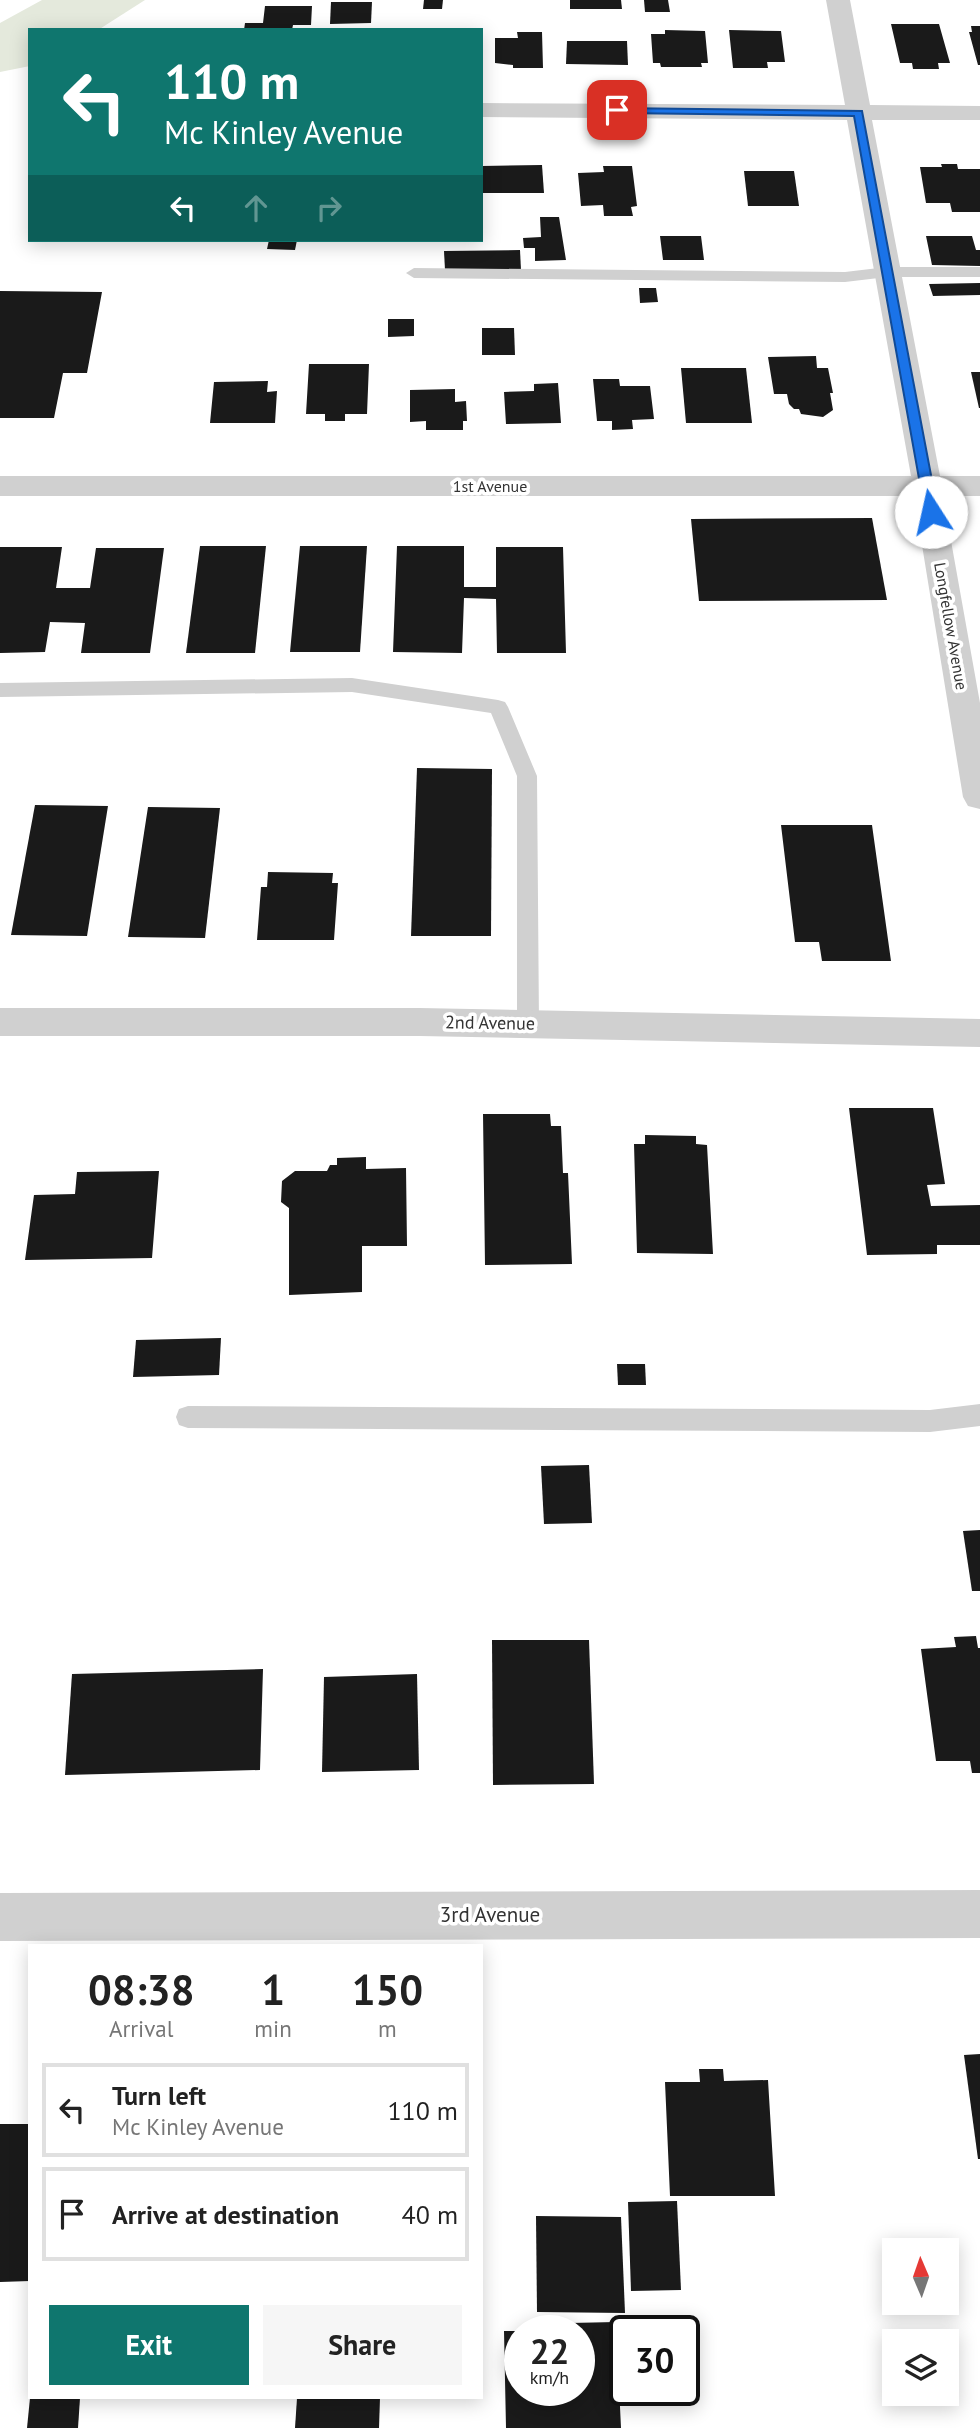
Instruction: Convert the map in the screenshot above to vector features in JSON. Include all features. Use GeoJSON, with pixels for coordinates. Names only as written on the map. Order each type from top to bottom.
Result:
{"type":"FeatureCollection","features":[{"type":"Feature","properties":{"kind":"street","name":"Longfellow Avenue"},"geometry":{"type":"LineString","coordinates":[[838,0],[927,486],[980,797]]}},
{"type":"Feature","properties":{"kind":"street"},"geometry":{"type":"LineString","coordinates":[[483,110],[980,113]]}},
{"type":"Feature","properties":{"kind":"street","name":"1st Avenue"},"geometry":{"type":"LineString","coordinates":[[0,486],[980,486]]}},
{"type":"Feature","properties":{"kind":"street","name":"2nd Avenue"},"geometry":{"type":"LineString","coordinates":[[0,1022],[528,1024],[980,1033]]}},
{"type":"Feature","properties":{"kind":"street","name":"3rd Avenue"},"geometry":{"type":"LineString","coordinates":[[0,1917],[980,1914]]}},
{"type":"Feature","properties":{"kind":"lane"},"geometry":{"type":"LineString","coordinates":[[414,273],[845,278],[887,272],[980,272]]}},
{"type":"Feature","properties":{"kind":"lane"},"geometry":{"type":"LineString","coordinates":[[0,691],[352,685],[498,707],[527,776],[528,1024]]}},
{"type":"Feature","properties":{"kind":"lane"},"geometry":{"type":"LineString","coordinates":[[188,1417],[930,1421],[980,1415]]}},
{"type":"Feature","properties":{"kind":"shaded area"},"geometry":{"type":"Polygon","coordinates":[[[42,0],[145,0],[101,28],[28,28],[28,66],[0,72],[0,23],[42,0]]]}},
{"type":"Feature","properties":{"kind":"building"},"geometry":{"type":"Polygon","coordinates":[[[424,0],[443,0],[442,9],[423,9],[424,0]]]}},
{"type":"Feature","properties":{"kind":"building"},"geometry":{"type":"Polygon","coordinates":[[[570,0],[621,0],[622,9],[570,9],[570,0]]]}},
{"type":"Feature","properties":{"kind":"building"},"geometry":{"type":"Polygon","coordinates":[[[644,0],[668,0],[670,12],[645,12],[644,0]]]}},
{"type":"Feature","properties":{"kind":"building"},"geometry":{"type":"Polygon","coordinates":[[[331,2],[372,2],[371,23],[330,24],[331,2]]]}},
{"type":"Feature","properties":{"kind":"building"},"geometry":{"type":"Polygon","coordinates":[[[265,6],[312,6],[311,25],[293,25],[292,28],[244,28],[245,23],[263,23],[265,6]]]}},
{"type":"Feature","properties":{"kind":"building"},"geometry":{"type":"Polygon","coordinates":[[[891,24],[939,24],[950,63],[938,63],[939,69],[913,69],[912,63],[900,63],[891,24]]]}},
{"type":"Feature","properties":{"kind":"building"},"geometry":{"type":"Polygon","coordinates":[[[971,26],[980,26],[980,65],[969,32],[972,32],[971,26]]]}},
{"type":"Feature","properties":{"kind":"building"},"geometry":{"type":"Polygon","coordinates":[[[665,30],[705,31],[708,63],[701,63],[702,67],[661,67],[660,63],[653,63],[651,34],[665,34],[665,30]]]}},
{"type":"Feature","properties":{"kind":"building"},"geometry":{"type":"Polygon","coordinates":[[[729,30],[781,31],[785,62],[767,62],[768,68],[733,68],[729,30]]]}},
{"type":"Feature","properties":{"kind":"building"},"geometry":{"type":"Polygon","coordinates":[[[517,32],[542,32],[543,68],[513,68],[513,65],[495,63],[495,38],[518,38],[517,32]]]}},
{"type":"Feature","properties":{"kind":"building"},"geometry":{"type":"Polygon","coordinates":[[[567,41],[627,41],[628,65],[566,64],[567,41]]]}},
{"type":"Feature","properties":{"kind":"building"},"geometry":{"type":"Polygon","coordinates":[[[941,164],[957,164],[958,169],[980,169],[980,212],[952,212],[950,203],[926,203],[920,167],[942,167],[941,164]]]}},
{"type":"Feature","properties":{"kind":"building"},"geometry":{"type":"Polygon","coordinates":[[[542,165],[544,193],[483,193],[483,166],[542,165]]]}},
{"type":"Feature","properties":{"kind":"building"},"geometry":{"type":"Polygon","coordinates":[[[603,166],[632,166],[637,206],[631,207],[633,216],[604,216],[603,205],[581,206],[578,173],[604,172],[603,166]]]}},
{"type":"Feature","properties":{"kind":"building"},"geometry":{"type":"Polygon","coordinates":[[[744,171],[794,171],[799,206],[748,206],[744,171]]]}},
{"type":"Feature","properties":{"kind":"building"},"geometry":{"type":"Polygon","coordinates":[[[540,217],[559,217],[566,260],[535,261],[535,248],[524,248],[523,238],[541,237],[540,217]]]}},
{"type":"Feature","properties":{"kind":"building"},"geometry":{"type":"Polygon","coordinates":[[[660,236],[701,236],[704,260],[663,260],[660,236]]]}},
{"type":"Feature","properties":{"kind":"building"},"geometry":{"type":"Polygon","coordinates":[[[926,236],[972,236],[976,250],[980,250],[980,266],[932,265],[926,236]]]}},
{"type":"Feature","properties":{"kind":"building"},"geometry":{"type":"Polygon","coordinates":[[[269,242],[297,242],[295,250],[267,249],[269,242]]]}},
{"type":"Feature","properties":{"kind":"building"},"geometry":{"type":"Polygon","coordinates":[[[520,250],[521,270],[445,270],[444,251],[520,250]]]}},
{"type":"Feature","properties":{"kind":"building"},"geometry":{"type":"Polygon","coordinates":[[[980,283],[980,295],[933,296],[929,284],[980,283]]]}},
{"type":"Feature","properties":{"kind":"building"},"geometry":{"type":"Polygon","coordinates":[[[639,288],[656,288],[658,302],[640,303],[639,288]]]}},
{"type":"Feature","properties":{"kind":"building"},"geometry":{"type":"Polygon","coordinates":[[[0,291],[102,292],[87,373],[63,373],[54,418],[0,418],[0,291]]]}},
{"type":"Feature","properties":{"kind":"building"},"geometry":{"type":"Polygon","coordinates":[[[388,319],[414,319],[414,336],[388,337],[388,319]]]}},
{"type":"Feature","properties":{"kind":"building"},"geometry":{"type":"Polygon","coordinates":[[[482,328],[514,328],[515,355],[482,355],[482,328]]]}},
{"type":"Feature","properties":{"kind":"building"},"geometry":{"type":"Polygon","coordinates":[[[816,356],[817,368],[828,368],[833,393],[830,393],[833,410],[823,417],[801,414],[799,409],[794,409],[789,404],[787,394],[774,394],[768,357],[816,356]]]}},
{"type":"Feature","properties":{"kind":"building"},"geometry":{"type":"Polygon","coordinates":[[[309,364],[369,364],[367,414],[345,414],[345,421],[325,421],[325,414],[306,414],[309,364]]]}},
{"type":"Feature","properties":{"kind":"building"},"geometry":{"type":"Polygon","coordinates":[[[681,368],[746,368],[752,423],[686,423],[681,368]]]}},
{"type":"Feature","properties":{"kind":"building"},"geometry":{"type":"Polygon","coordinates":[[[971,372],[980,372],[980,408],[979,408],[971,372]]]}},
{"type":"Feature","properties":{"kind":"building"},"geometry":{"type":"Polygon","coordinates":[[[593,379],[619,379],[620,386],[650,386],[654,419],[632,420],[633,429],[612,430],[612,421],[597,421],[593,379]]]}},
{"type":"Feature","properties":{"kind":"building"},"geometry":{"type":"Polygon","coordinates":[[[268,381],[267,392],[277,391],[275,423],[210,423],[214,382],[268,381]]]}},
{"type":"Feature","properties":{"kind":"building"},"geometry":{"type":"Polygon","coordinates":[[[558,383],[561,423],[506,424],[504,392],[534,391],[534,384],[558,383]]]}},
{"type":"Feature","properties":{"kind":"building"},"geometry":{"type":"Polygon","coordinates":[[[455,389],[455,402],[466,401],[467,421],[463,421],[463,430],[426,430],[426,421],[410,422],[410,390],[455,389]]]}},
{"type":"Feature","properties":{"kind":"building"},"geometry":{"type":"Polygon","coordinates":[[[872,518],[887,600],[699,601],[691,519],[872,518]]]}},
{"type":"Feature","properties":{"kind":"building"},"geometry":{"type":"Polygon","coordinates":[[[200,546],[266,546],[255,653],[186,653],[200,546]]]}},
{"type":"Feature","properties":{"kind":"building"},"geometry":{"type":"Polygon","coordinates":[[[300,546],[367,546],[360,652],[290,652],[300,546]]]}},
{"type":"Feature","properties":{"kind":"building"},"geometry":{"type":"Polygon","coordinates":[[[397,546],[464,546],[464,587],[496,587],[496,547],[563,547],[566,653],[497,653],[496,599],[464,598],[462,653],[393,652],[397,546]]]}},
{"type":"Feature","properties":{"kind":"building"},"geometry":{"type":"Polygon","coordinates":[[[0,547],[62,547],[56,588],[90,588],[96,548],[164,548],[150,653],[81,653],[85,623],[50,622],[45,652],[0,653],[0,547]]]}},
{"type":"Feature","properties":{"kind":"building"},"geometry":{"type":"Polygon","coordinates":[[[417,768],[492,769],[491,936],[411,936],[417,768]]]}},
{"type":"Feature","properties":{"kind":"building"},"geometry":{"type":"Polygon","coordinates":[[[35,805],[108,806],[87,936],[11,935],[35,805]]]}},
{"type":"Feature","properties":{"kind":"building"},"geometry":{"type":"Polygon","coordinates":[[[148,807],[220,808],[205,938],[128,937],[148,807]]]}},
{"type":"Feature","properties":{"kind":"building"},"geometry":{"type":"Polygon","coordinates":[[[781,825],[872,825],[891,961],[822,961],[819,942],[795,942],[781,825]]]}},
{"type":"Feature","properties":{"kind":"building"},"geometry":{"type":"Polygon","coordinates":[[[268,872],[333,873],[332,883],[338,883],[334,940],[257,940],[261,887],[267,887],[268,872]]]}},
{"type":"Feature","properties":{"kind":"building"},"geometry":{"type":"Polygon","coordinates":[[[849,1108],[933,1108],[945,1184],[927,1185],[931,1206],[980,1205],[980,1245],[937,1245],[937,1254],[867,1255],[849,1108]]]}},
{"type":"Feature","properties":{"kind":"building"},"geometry":{"type":"Polygon","coordinates":[[[483,1114],[550,1114],[551,1126],[561,1126],[563,1173],[568,1173],[572,1264],[485,1265],[483,1114]]]}},
{"type":"Feature","properties":{"kind":"building"},"geometry":{"type":"Polygon","coordinates":[[[645,1135],[696,1136],[696,1144],[707,1145],[713,1254],[637,1253],[634,1144],[645,1144],[645,1135]]]}},
{"type":"Feature","properties":{"kind":"building"},"geometry":{"type":"Polygon","coordinates":[[[366,1157],[366,1169],[406,1168],[407,1246],[362,1246],[362,1292],[289,1295],[289,1208],[281,1202],[282,1181],[295,1171],[327,1171],[330,1165],[337,1165],[337,1158],[366,1157]]]}},
{"type":"Feature","properties":{"kind":"building"},"geometry":{"type":"Polygon","coordinates":[[[159,1171],[152,1258],[25,1260],[34,1195],[75,1194],[77,1172],[159,1171]]]}},
{"type":"Feature","properties":{"kind":"building"},"geometry":{"type":"Polygon","coordinates":[[[221,1338],[219,1375],[133,1377],[136,1340],[221,1338]]]}},
{"type":"Feature","properties":{"kind":"building"},"geometry":{"type":"Polygon","coordinates":[[[617,1364],[645,1364],[646,1385],[618,1385],[617,1364]]]}},
{"type":"Feature","properties":{"kind":"building"},"geometry":{"type":"Polygon","coordinates":[[[589,1465],[592,1523],[544,1524],[541,1466],[589,1465]]]}},
{"type":"Feature","properties":{"kind":"building"},"geometry":{"type":"Polygon","coordinates":[[[980,1530],[980,1591],[972,1591],[963,1531],[980,1530]]]}},
{"type":"Feature","properties":{"kind":"building"},"geometry":{"type":"Polygon","coordinates":[[[976,1636],[980,1648],[980,1773],[972,1773],[970,1761],[936,1761],[921,1649],[956,1647],[954,1637],[976,1636]]]}},
{"type":"Feature","properties":{"kind":"building"},"geometry":{"type":"Polygon","coordinates":[[[492,1640],[589,1640],[594,1784],[493,1785],[492,1640]]]}},
{"type":"Feature","properties":{"kind":"building"},"geometry":{"type":"Polygon","coordinates":[[[263,1669],[260,1770],[65,1775],[72,1674],[263,1669]]]}},
{"type":"Feature","properties":{"kind":"building"},"geometry":{"type":"Polygon","coordinates":[[[417,1674],[419,1770],[322,1772],[324,1677],[417,1674]]]}},
{"type":"Feature","properties":{"kind":"building"},"geometry":{"type":"Polygon","coordinates":[[[980,2054],[980,2159],[978,2159],[964,2055],[980,2054]]]}},
{"type":"Feature","properties":{"kind":"building"},"geometry":{"type":"Polygon","coordinates":[[[699,2069],[723,2069],[724,2081],[768,2080],[775,2196],[670,2196],[665,2082],[700,2082],[699,2069]]]}},
{"type":"Feature","properties":{"kind":"building"},"geometry":{"type":"Polygon","coordinates":[[[0,2124],[28,2124],[28,2281],[0,2282],[0,2124]]]}},
{"type":"Feature","properties":{"kind":"building"},"geometry":{"type":"Polygon","coordinates":[[[677,2201],[681,2290],[631,2291],[628,2202],[677,2201]]]}},
{"type":"Feature","properties":{"kind":"building"},"geometry":{"type":"Polygon","coordinates":[[[536,2216],[621,2217],[625,2313],[537,2312],[536,2216]]]}},
{"type":"Feature","properties":{"kind":"building"},"geometry":{"type":"Polygon","coordinates":[[[595,2322],[609,2322],[609,2406],[620,2406],[621,2428],[506,2428],[506,2406],[595,2406],[595,2322]]]}},
{"type":"Feature","properties":{"kind":"building"},"geometry":{"type":"Polygon","coordinates":[[[30,2399],[80,2399],[78,2428],[27,2428],[30,2399]]]}},
{"type":"Feature","properties":{"kind":"building"},"geometry":{"type":"Polygon","coordinates":[[[297,2399],[380,2399],[379,2428],[295,2428],[297,2399]]]}},
{"type":"Feature","properties":{"kind":"route"},"geometry":{"type":"LineString","coordinates":[[617,110],[858,113],[931,512]]}}]}
